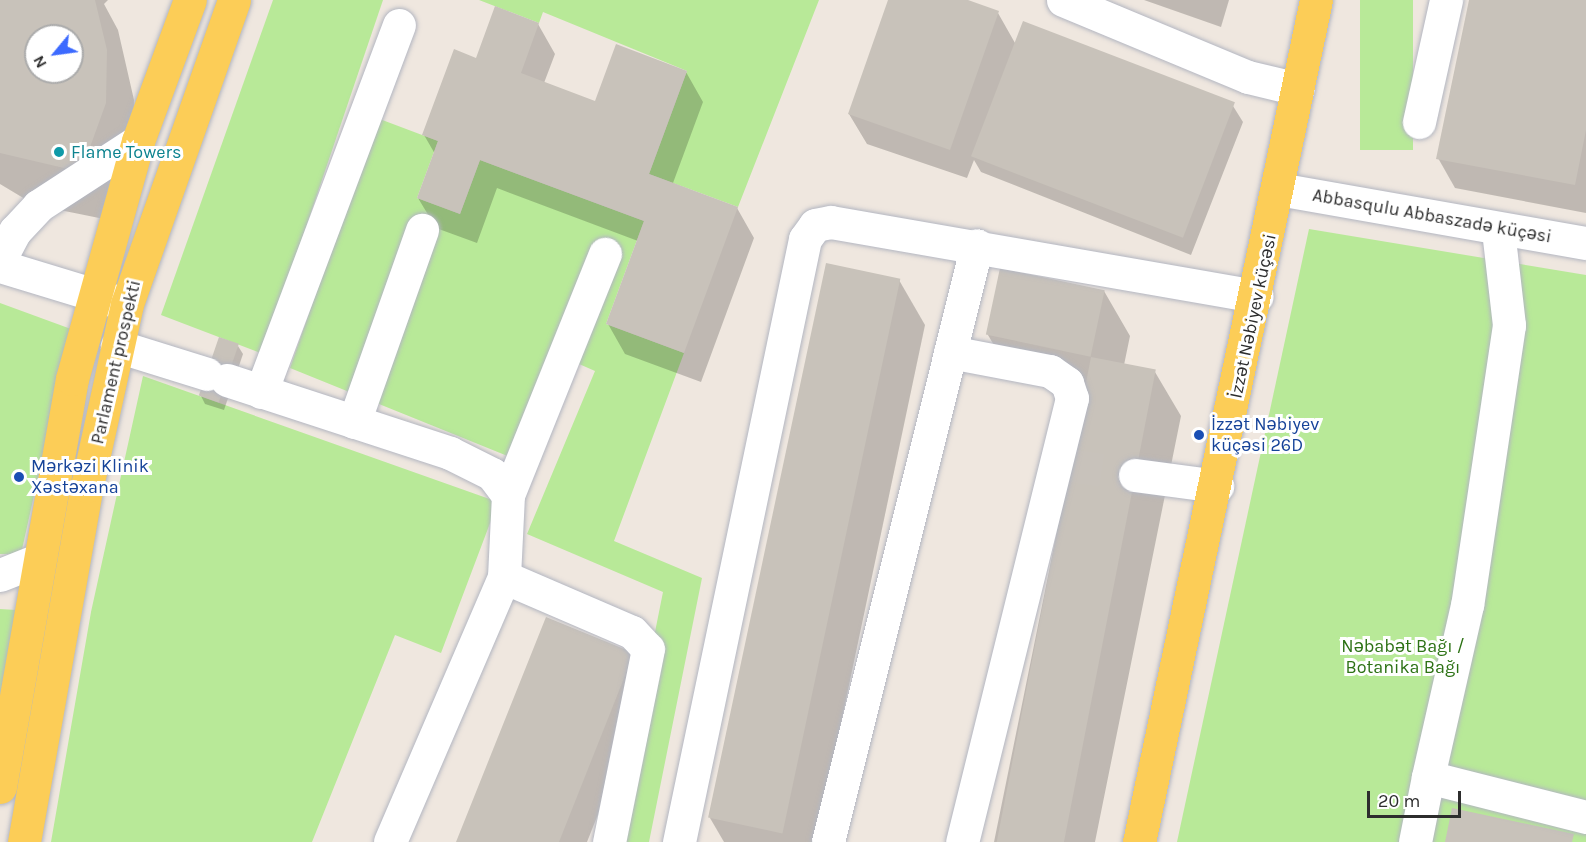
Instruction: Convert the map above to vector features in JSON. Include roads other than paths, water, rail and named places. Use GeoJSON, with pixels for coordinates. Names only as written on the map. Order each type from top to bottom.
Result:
{"type":"FeatureCollection","features":[{"type":"Feature","properties":{"kind":"main road","name":"Parlament prospekti"},"geometry":{"type":"LineString","coordinates":[[0,787],[38,560],[94,295],[138,141],[190,0]]}},
{"type":"Feature","properties":{"kind":"main road","name":"Parlament prospekti"},"geometry":{"type":"LineString","coordinates":[[24,842],[117,346],[127,304],[234,0]]}},
{"type":"Feature","properties":{"kind":"main road","name":"İzzət Nəbiyev küçəsi"},"geometry":{"type":"LineString","coordinates":[[1139,842],[1257,296],[1316,0]]}},
{"type":"Feature","properties":{"kind":"street"},"geometry":{"type":"LineString","coordinates":[[1063,0],[1248,76],[1298,89]]}},
{"type":"Feature","properties":{"kind":"street"},"geometry":{"type":"LineString","coordinates":[[1419,122],[1446,0]]}},
{"type":"Feature","properties":{"kind":"street"},"geometry":{"type":"LineString","coordinates":[[261,392],[399,25]]}},
{"type":"Feature","properties":{"kind":"street"},"geometry":{"type":"LineString","coordinates":[[0,260],[15,231],[38,206],[138,141]]}},
{"type":"Feature","properties":{"kind":"street","name":"Abbasqulu Abbaszadə küçəsi"},"geometry":{"type":"LineString","coordinates":[[1279,189],[1498,230],[1586,243]]}},
{"type":"Feature","properties":{"kind":"street"},"geometry":{"type":"LineString","coordinates":[[679,842],[805,239],[815,225],[831,222],[977,245],[1257,296]]}},
{"type":"Feature","properties":{"kind":"street"},"geometry":{"type":"LineString","coordinates":[[354,422],[422,230]]}},
{"type":"Feature","properties":{"kind":"street"},"geometry":{"type":"LineString","coordinates":[[1415,842],[1467,605],[1509,325],[1498,230]]}},
{"type":"Feature","properties":{"kind":"street"},"geometry":{"type":"LineString","coordinates":[[828,842],[977,245]]}},
{"type":"Feature","properties":{"kind":"street"},"geometry":{"type":"LineString","coordinates":[[390,842],[504,577],[508,495],[605,254]]}},
{"type":"Feature","properties":{"kind":"street"},"geometry":{"type":"LineString","coordinates":[[0,266],[127,304]]}},
{"type":"Feature","properties":{"kind":"street"},"geometry":{"type":"LineString","coordinates":[[117,346],[450,453],[492,474],[508,495]]}},
{"type":"Feature","properties":{"kind":"street"},"geometry":{"type":"LineString","coordinates":[[950,352],[1050,371],[1067,383],[1072,398],[1063,464],[962,842]]}},
{"type":"Feature","properties":{"kind":"street"},"geometry":{"type":"LineString","coordinates":[[1135,475],[1217,486]]}},
{"type":"Feature","properties":{"kind":"street"},"geometry":{"type":"LineString","coordinates":[[0,575],[38,560]]}},
{"type":"Feature","properties":{"kind":"street"},"geometry":{"type":"LineString","coordinates":[[504,577],[632,632],[648,649],[609,842]]}},
{"type":"Feature","properties":{"kind":"street"},"geometry":{"type":"LineString","coordinates":[[1428,777],[1586,817]]}},
{"type":"Feature","properties":{"kind":"tunnel"},"geometry":{"type":"LineString","coordinates":[[1069,465],[1135,475]]}},
{"type":"Feature","properties":{"kind":"place","name":"Flame Towers"},"geometry":{"type":"Point","coordinates":[59,152]}},
{"type":"Feature","properties":{"kind":"place","name":"İzzət Nəbiyev küçəsi 26D"},"geometry":{"type":"Point","coordinates":[1199,435]}},
{"type":"Feature","properties":{"kind":"place","name":"Mərkəzi Klinik Xəstəxana"},"geometry":{"type":"Point","coordinates":[19,477]}},
{"type":"Feature","properties":{"kind":"park label","name":"Nəbabət Bağı / Botanika Bağı"},"geometry":{"type":"Point","coordinates":[1403,657]}}]}
